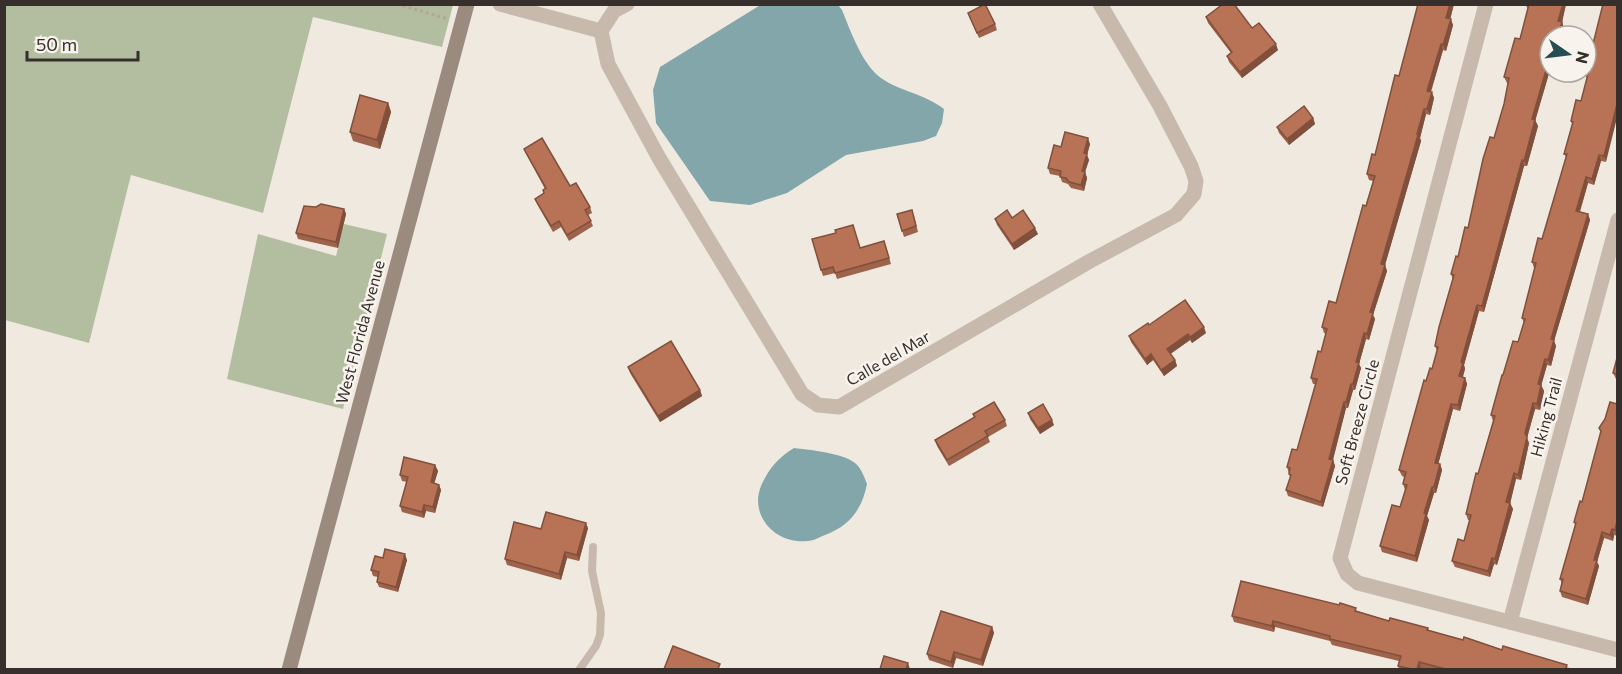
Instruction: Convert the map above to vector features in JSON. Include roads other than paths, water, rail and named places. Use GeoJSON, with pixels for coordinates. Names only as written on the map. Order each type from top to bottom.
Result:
{"type":"FeatureCollection","features":[{"type":"Feature","properties":{"kind":"street","name":"West Florida Avenue"},"geometry":{"type":"LineString","coordinates":[[289,669],[467,4]]}},
{"type":"Feature","properties":{"kind":"street"},"geometry":{"type":"LineString","coordinates":[[500,4],[601,31],[614,11],[627,4]]}},
{"type":"Feature","properties":{"kind":"street","name":"Calle del Mar"},"geometry":{"type":"LineString","coordinates":[[601,31],[608,64],[659,158],[801,394],[818,405],[839,407],[1081,267],[1176,215],[1194,194],[1196,181],[1191,166],[1160,106],[1100,4]]}},
{"type":"Feature","properties":{"kind":"street","name":"Soft Breeze Circle"},"geometry":{"type":"LineString","coordinates":[[1486,4],[1340,558],[1347,574],[1358,583],[1617,650]]}},
{"type":"Feature","properties":{"kind":"street","name":"Hiking Trail"},"geometry":{"type":"LineString","coordinates":[[1510,622],[1617,220]]}},
{"type":"Feature","properties":{"kind":"lane"},"geometry":{"type":"LineString","coordinates":[[579,669],[596,646],[600,634],[601,613],[592,571],[593,547]]}},
{"type":"Feature","properties":{"kind":"water"},"geometry":{"type":"Polygon","coordinates":[[[762,4],[838,5],[863,56],[874,72],[888,82],[944,109],[942,123],[936,136],[923,141],[846,155],[787,193],[750,205],[710,201],[656,123],[653,90],[660,67],[762,4]]]}},
{"type":"Feature","properties":{"kind":"water"},"geometry":{"type":"Polygon","coordinates":[[[794,448],[826,452],[850,460],[859,468],[867,484],[862,502],[848,522],[810,541],[796,541],[776,533],[762,518],[759,508],[758,497],[767,474],[783,456],[794,448]]]}}]}
